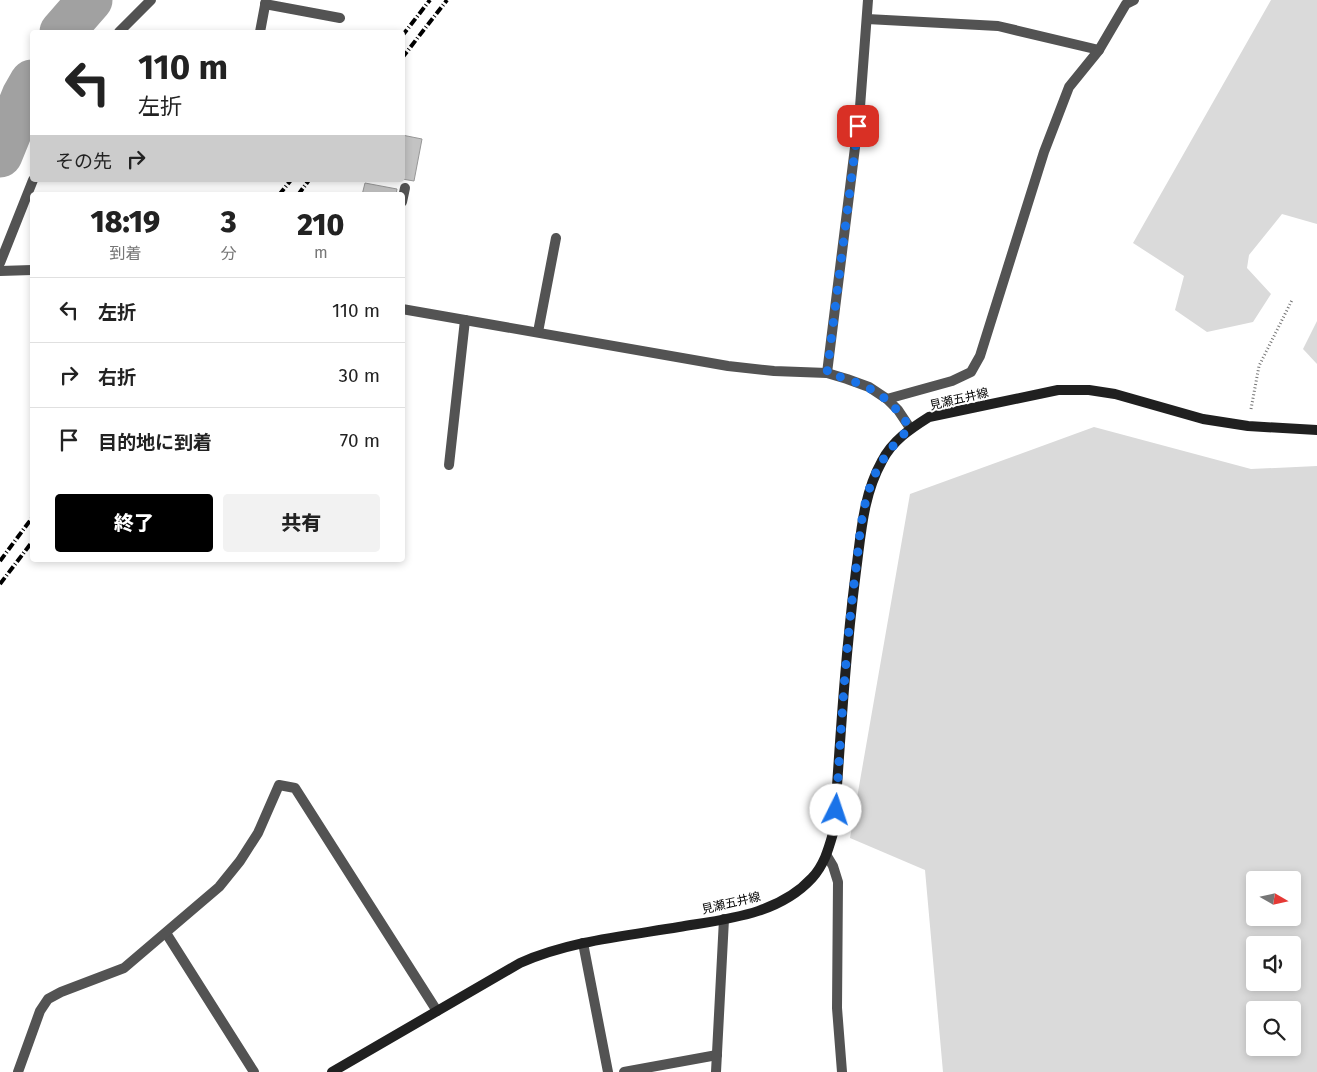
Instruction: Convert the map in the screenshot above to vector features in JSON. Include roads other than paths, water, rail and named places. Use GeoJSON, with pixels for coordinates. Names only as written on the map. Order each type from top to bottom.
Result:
{"type":"FeatureCollection","features":[{"type":"Feature","properties":{"kind":"main road","name":"見瀬五井線"},"geometry":{"type":"LineString","coordinates":[[332,1072],[520,963],[545,952],[583,943],[724,919],[775,906],[813,877],[827,856],[834,830],[846,654],[864,513],[870,486],[882,460],[894,443],[910,428],[929,418],[1058,390],[1089,390],[1115,394],[1203,419],[1248,426],[1317,430]]}},
{"type":"Feature","properties":{"kind":"street"},"geometry":{"type":"LineString","coordinates":[[121,30],[151,0]]}},
{"type":"Feature","properties":{"kind":"street"},"geometry":{"type":"LineString","coordinates":[[827,373],[860,108],[868,0]]}},
{"type":"Feature","properties":{"kind":"street"},"geometry":{"type":"LineString","coordinates":[[887,399],[952,381],[971,372],[980,356],[1044,152],[1069,87],[1099,50],[1126,4],[1134,0]]}},
{"type":"Feature","properties":{"kind":"street"},"geometry":{"type":"LineString","coordinates":[[260,30],[266,2],[340,18]]}},
{"type":"Feature","properties":{"kind":"street"},"geometry":{"type":"LineString","coordinates":[[867,19],[998,26],[1099,50]]}},
{"type":"Feature","properties":{"kind":"street"},"geometry":{"type":"LineString","coordinates":[[0,263],[32,182]]}},
{"type":"Feature","properties":{"kind":"street"},"geometry":{"type":"LineString","coordinates":[[405,192],[406,188]]}},
{"type":"Feature","properties":{"kind":"street"},"geometry":{"type":"LineString","coordinates":[[538,332],[556,238]]}},
{"type":"Feature","properties":{"kind":"street"},"geometry":{"type":"LineString","coordinates":[[0,271],[30,270]]}},
{"type":"Feature","properties":{"kind":"street"},"geometry":{"type":"LineString","coordinates":[[405,310],[728,366],[774,371],[827,373],[869,386],[898,410],[910,428]]}},
{"type":"Feature","properties":{"kind":"street"},"geometry":{"type":"LineString","coordinates":[[449,465],[465,320]]}},
{"type":"Feature","properties":{"kind":"street"},"geometry":{"type":"LineString","coordinates":[[18,1072],[40,1011],[48,999],[124,968],[219,887],[240,861],[258,833],[279,785],[295,788],[437,1011]]}},
{"type":"Feature","properties":{"kind":"street"},"geometry":{"type":"LineString","coordinates":[[827,856],[833,866],[838,882],[837,1008],[842,1072]]}},
{"type":"Feature","properties":{"kind":"street"},"geometry":{"type":"LineString","coordinates":[[716,1072],[724,919]]}},
{"type":"Feature","properties":{"kind":"street"},"geometry":{"type":"LineString","coordinates":[[166,933],[254,1072]]}},
{"type":"Feature","properties":{"kind":"street"},"geometry":{"type":"LineString","coordinates":[[583,943],[608,1072]]}},
{"type":"Feature","properties":{"kind":"street"},"geometry":{"type":"LineString","coordinates":[[624,1072],[716,1055]]}},
{"type":"Feature","properties":{"kind":"waterway"},"geometry":{"type":"LineString","coordinates":[[64,30],[90,0]]}},
{"type":"Feature","properties":{"kind":"waterway"},"geometry":{"type":"LineString","coordinates":[[0,155],[30,86]]}},
{"type":"Feature","properties":{"kind":"railway"},"geometry":{"type":"LineString","coordinates":[[405,32],[430,0]]}},
{"type":"Feature","properties":{"kind":"railway"},"geometry":{"type":"LineString","coordinates":[[405,54],[447,0]]}},
{"type":"Feature","properties":{"kind":"railway"},"geometry":{"type":"LineString","coordinates":[[281,192],[289,182]]}},
{"type":"Feature","properties":{"kind":"railway"},"geometry":{"type":"LineString","coordinates":[[300,192],[308,182]]}},
{"type":"Feature","properties":{"kind":"railway"},"geometry":{"type":"LineString","coordinates":[[0,561],[30,521]]}},
{"type":"Feature","properties":{"kind":"railway"},"geometry":{"type":"LineString","coordinates":[[0,584],[30,545]]}}]}
